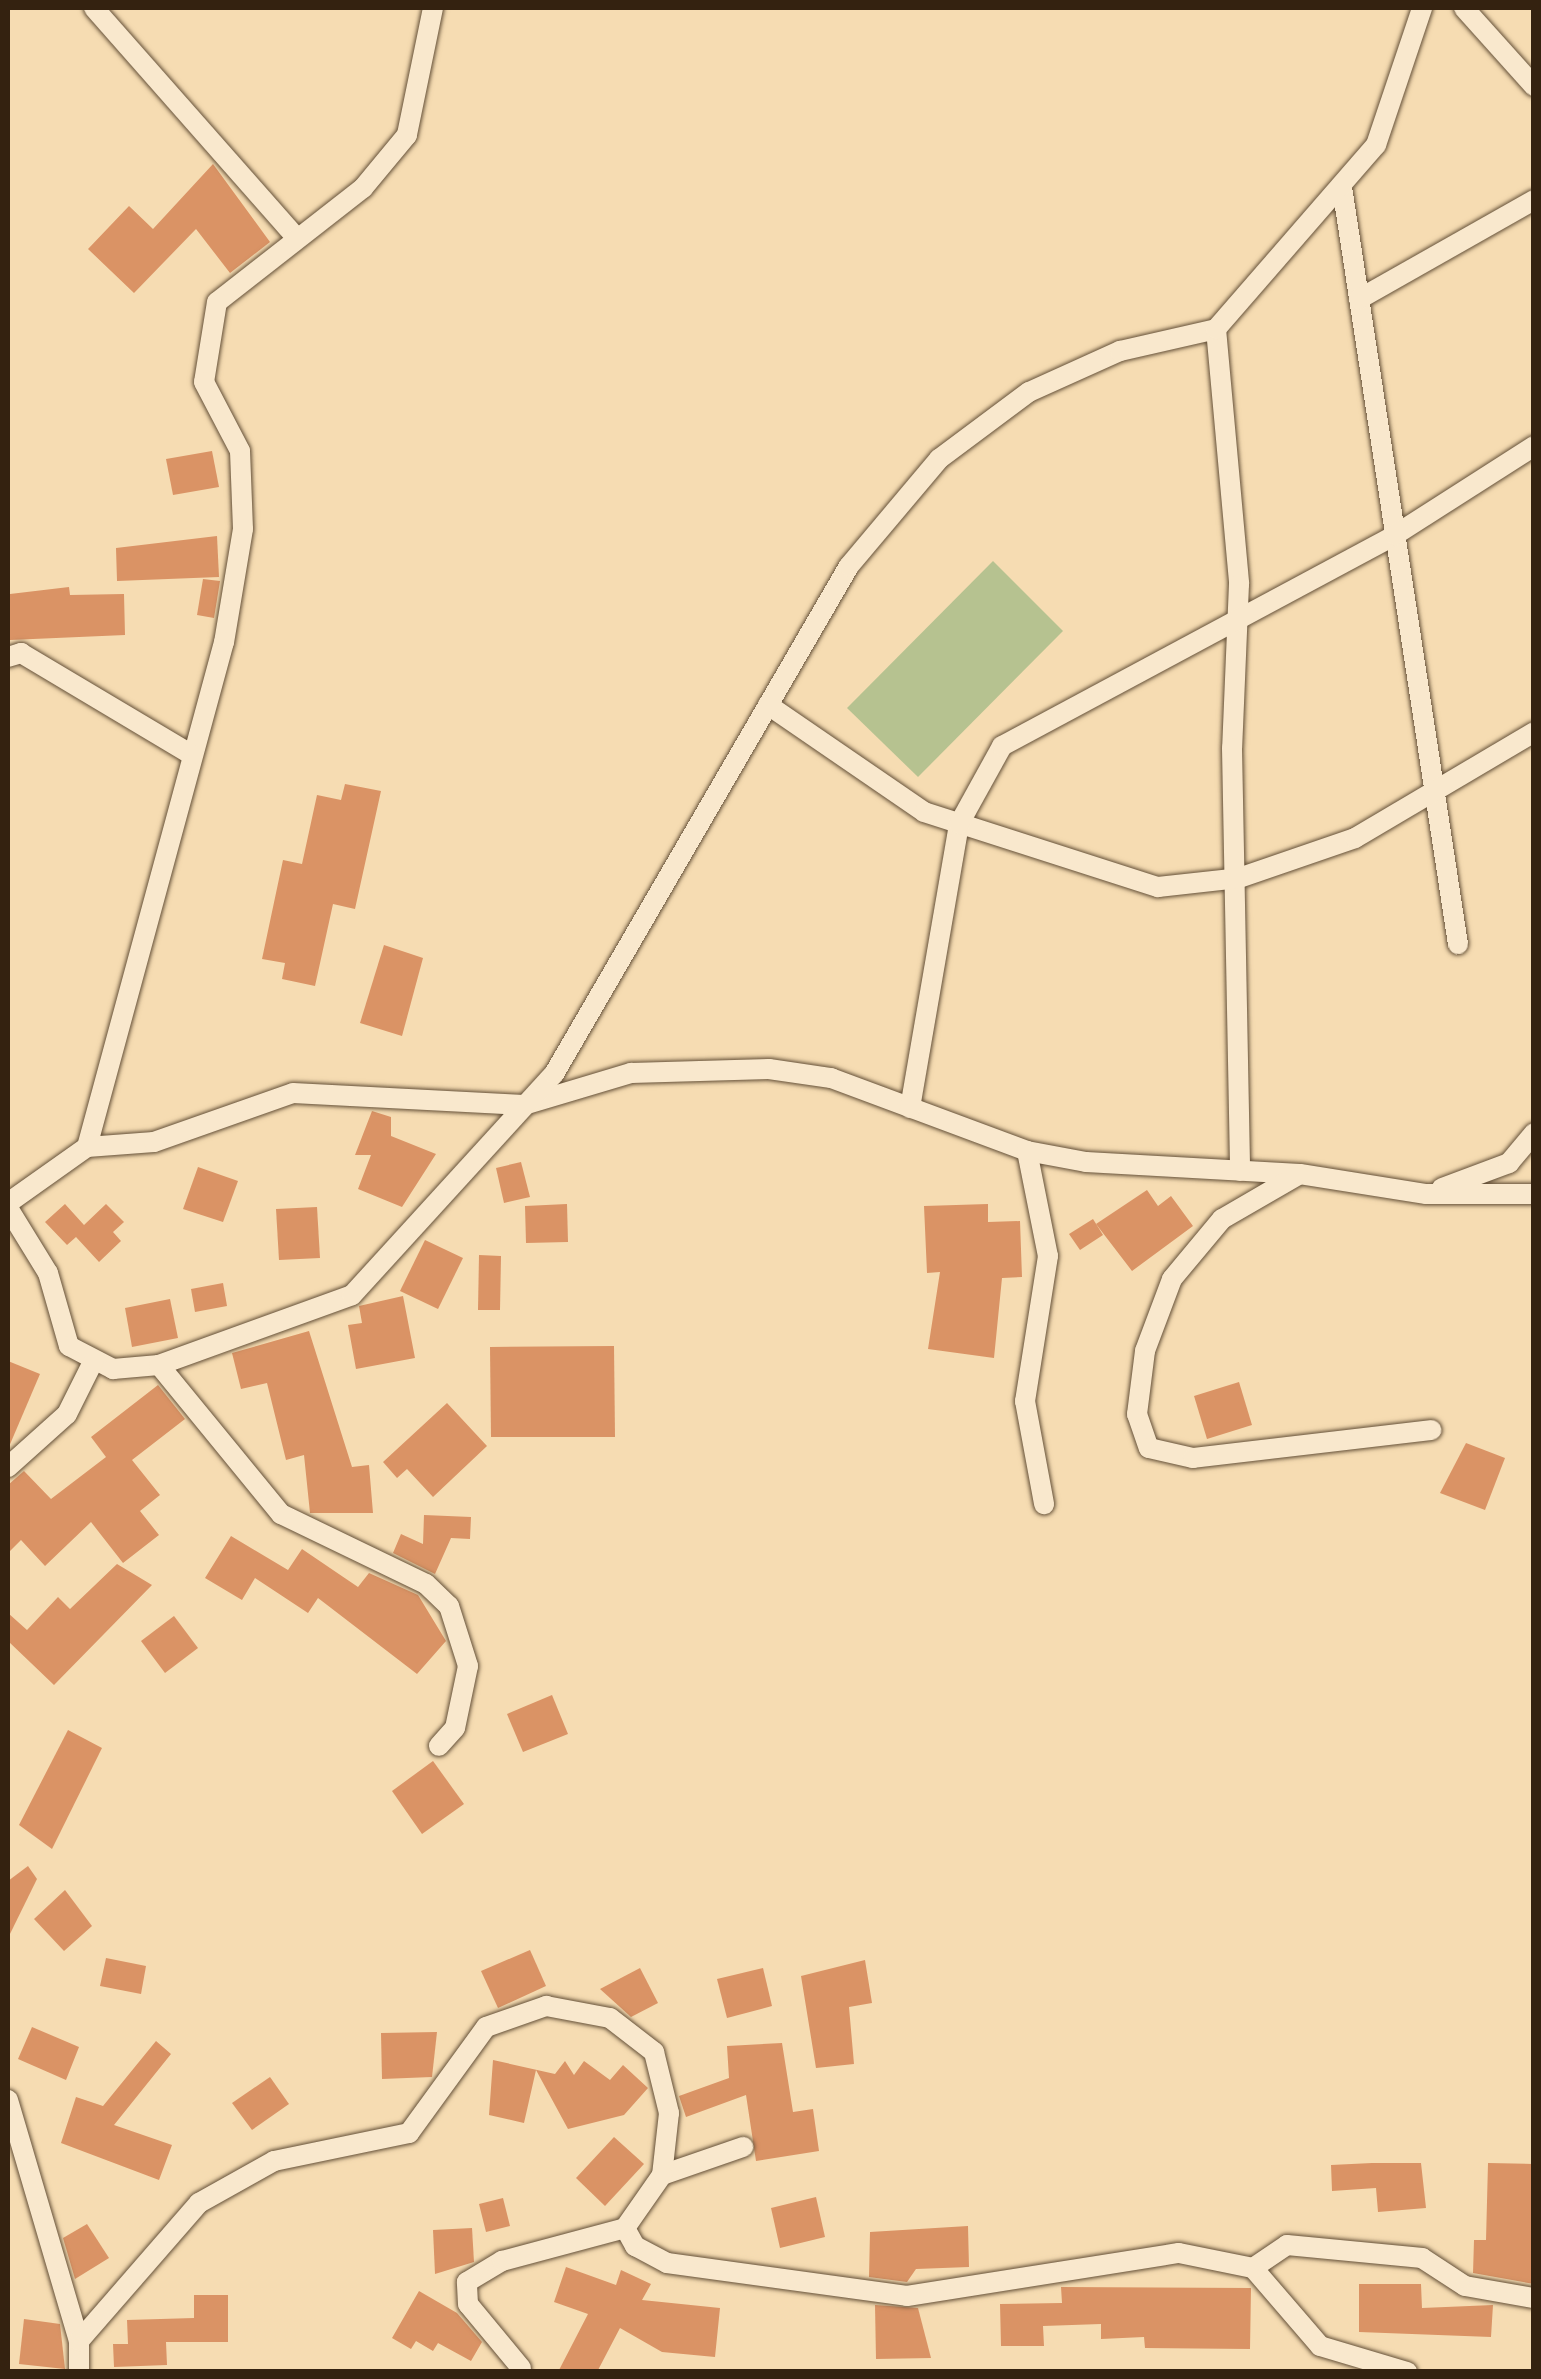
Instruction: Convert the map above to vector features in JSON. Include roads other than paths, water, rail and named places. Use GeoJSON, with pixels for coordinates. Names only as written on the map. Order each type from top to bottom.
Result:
{"type":"FeatureCollection","features":[{"type":"Feature","properties":{"kind":"street"},"geometry":{"type":"LineString","coordinates":[[94,8],[295,236]]}},
{"type":"Feature","properties":{"kind":"street"},"geometry":{"type":"LineString","coordinates":[[87,1147],[192,754],[243,529],[240,452],[204,382],[216,302],[295,236],[363,188],[406,135],[434,8]]}},
{"type":"Feature","properties":{"kind":"street"},"geometry":{"type":"LineString","coordinates":[[1422,8],[1376,145],[1216,329],[1120,352],[1029,392],[939,459],[849,566],[554,1074],[524,1106],[352,1295],[159,1365],[113,1369],[69,1346],[48,1274],[8,1206],[87,1147],[154,1142],[293,1093],[524,1106],[631,1073],[769,1069],[831,1078],[1027,1152],[1300,1174],[1426,1194],[1534,1194]]}},
{"type":"Feature","properties":{"kind":"street"},"geometry":{"type":"LineString","coordinates":[[1464,8],[1534,86]]}},
{"type":"Feature","properties":{"kind":"street"},"geometry":{"type":"LineString","coordinates":[[1342,187],[1430,793],[1458,944]]}},
{"type":"Feature","properties":{"kind":"street"},"geometry":{"type":"LineString","coordinates":[[1359,299],[1534,200]]}},
{"type":"Feature","properties":{"kind":"street"},"geometry":{"type":"LineString","coordinates":[[1216,329],[1232,439],[1240,1171]]}},
{"type":"Feature","properties":{"kind":"street"},"geometry":{"type":"LineString","coordinates":[[910,1108],[960,824],[1002,746],[1395,535],[1534,446]]}},
{"type":"Feature","properties":{"kind":"street"},"geometry":{"type":"LineString","coordinates":[[8,657],[21,652],[192,754]]}},
{"type":"Feature","properties":{"kind":"street"},"geometry":{"type":"LineString","coordinates":[[768,705],[924,812],[1158,887],[1239,878],[1355,838],[1534,732]]}},
{"type":"Feature","properties":{"kind":"street"},"geometry":{"type":"LineString","coordinates":[[1426,1194],[1509,1163],[1534,1133]]}},
{"type":"Feature","properties":{"kind":"street"},"geometry":{"type":"LineString","coordinates":[[1027,1152],[1048,1256],[1025,1401],[1044,1504]]}},
{"type":"Feature","properties":{"kind":"street"},"geometry":{"type":"LineString","coordinates":[[1300,1174],[1222,1219],[1172,1279],[1145,1352],[1137,1414],[1149,1448],[1193,1458],[1431,1430]]}},
{"type":"Feature","properties":{"kind":"street"},"geometry":{"type":"LineString","coordinates":[[8,1467],[67,1414],[94,1360]]}},
{"type":"Feature","properties":{"kind":"street"},"geometry":{"type":"LineString","coordinates":[[159,1365],[281,1514],[426,1584],[449,1606],[468,1666],[455,1728],[440,1746]]}},
{"type":"Feature","properties":{"kind":"street"},"geometry":{"type":"LineString","coordinates":[[80,2341],[199,2203],[274,2161],[409,2132],[486,2027],[546,2006],[610,2018],[654,2052],[669,2113],[662,2175],[625,2228],[502,2261],[467,2282],[468,2304],[521,2368]]}},
{"type":"Feature","properties":{"kind":"street"},"geometry":{"type":"LineString","coordinates":[[8,2100],[80,2341],[79,2372]]}},
{"type":"Feature","properties":{"kind":"street"},"geometry":{"type":"LineString","coordinates":[[662,2175],[744,2147]]}},
{"type":"Feature","properties":{"kind":"street"},"geometry":{"type":"LineString","coordinates":[[625,2228],[634,2246],[667,2263],[907,2296],[1179,2253],[1253,2268],[1320,2346],[1407,2372]]}},
{"type":"Feature","properties":{"kind":"street"},"geometry":{"type":"LineString","coordinates":[[1253,2268],[1286,2245],[1422,2258],[1465,2286],[1534,2298]]}}]}
